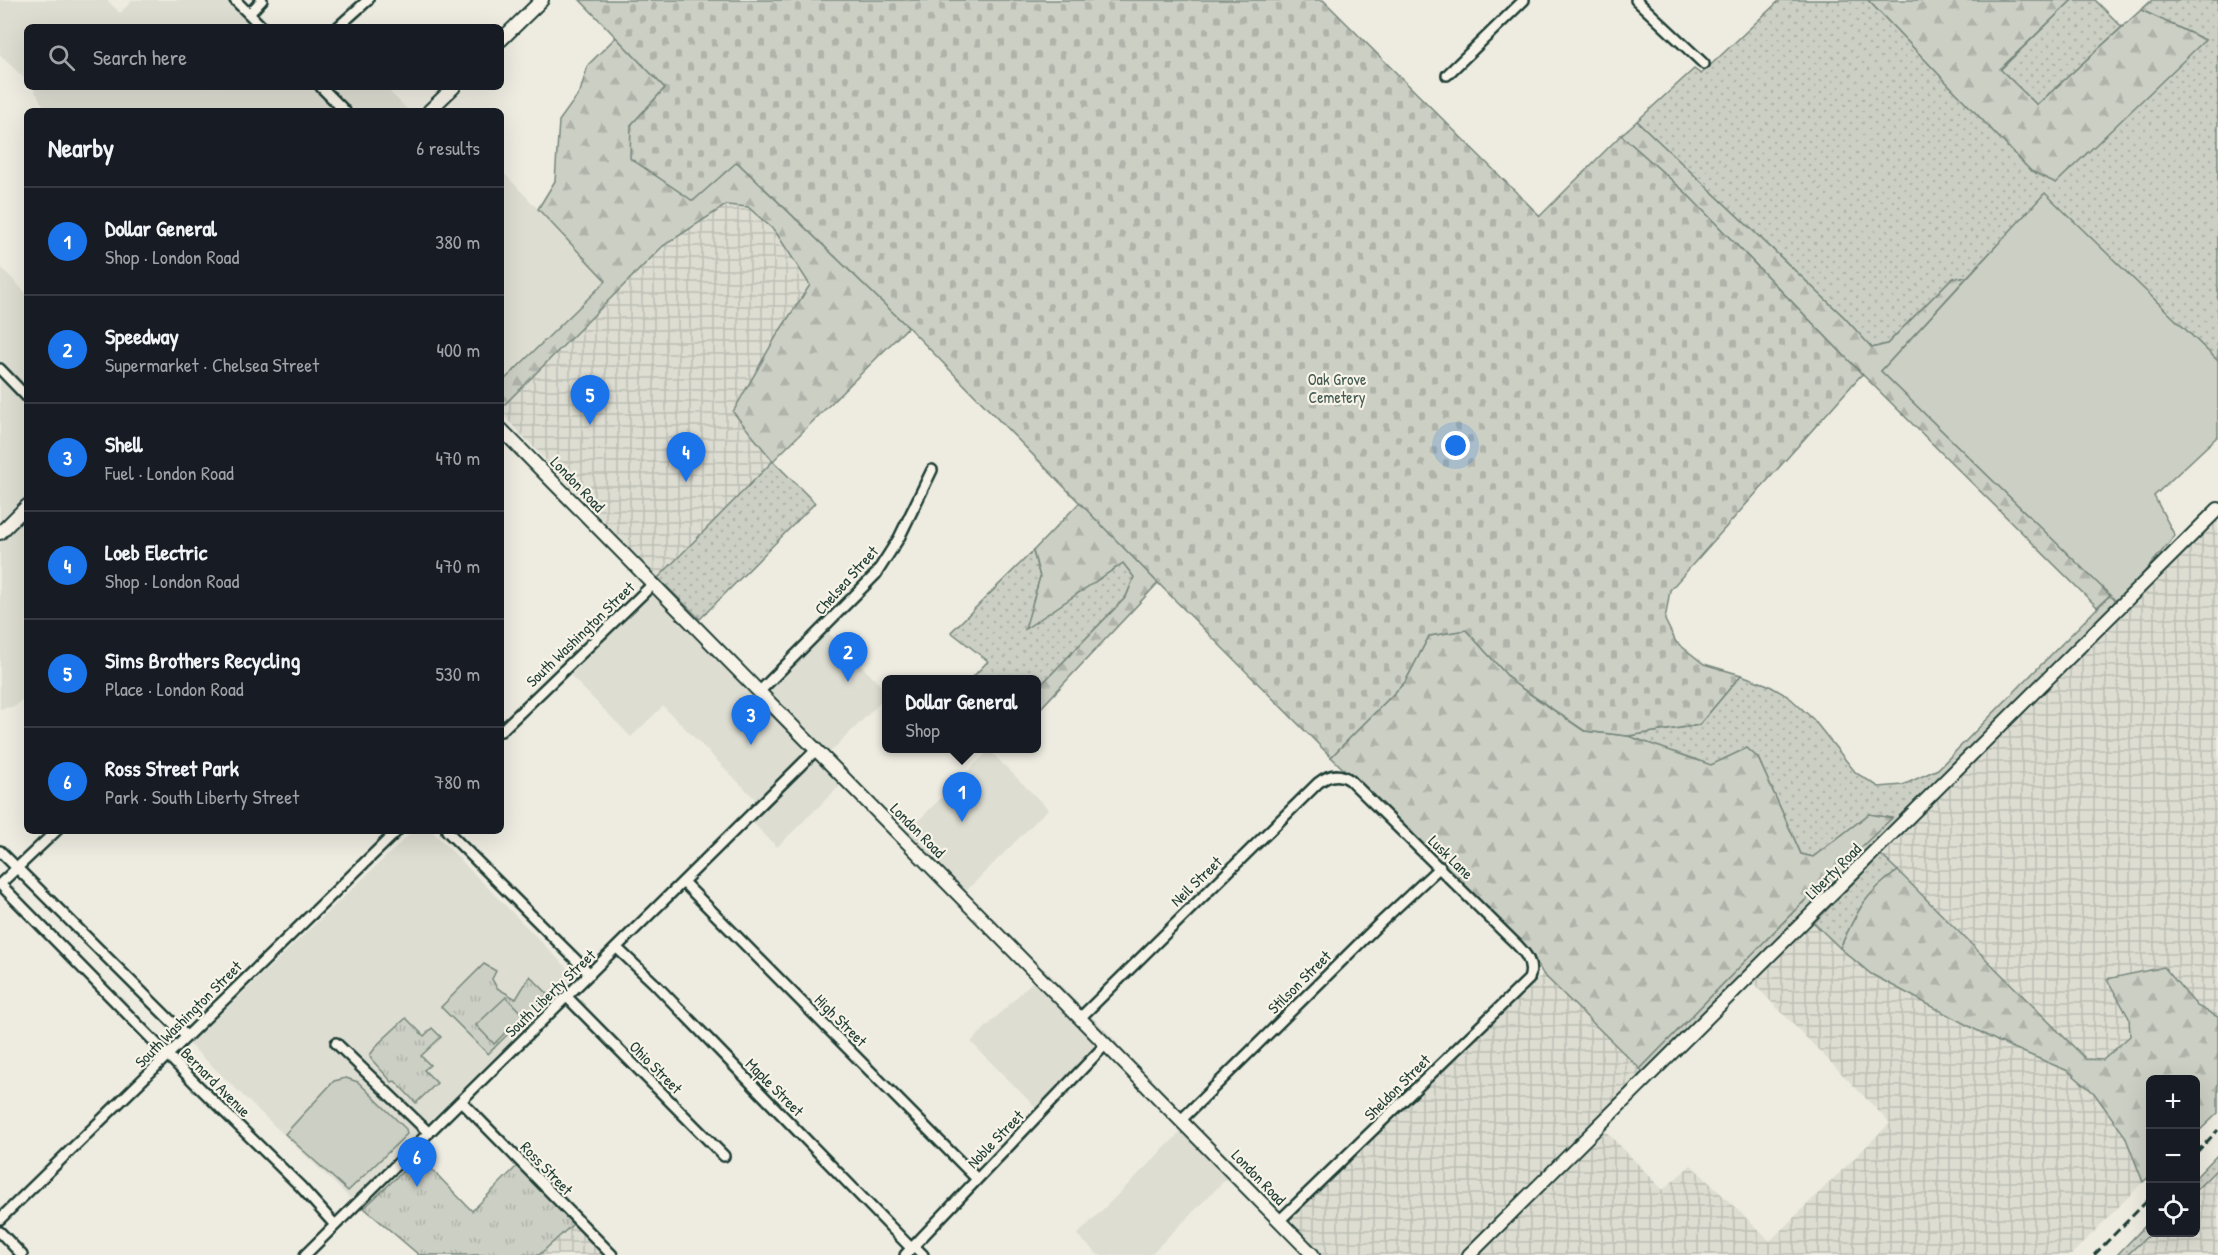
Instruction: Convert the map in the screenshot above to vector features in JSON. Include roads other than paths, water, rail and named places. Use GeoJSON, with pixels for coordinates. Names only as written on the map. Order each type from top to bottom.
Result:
{"type":"FeatureCollection","features":[{"type":"Feature","properties":{"kind":"street"},"geometry":{"type":"LineString","coordinates":[[235,0],[259,24]]}},
{"type":"Feature","properties":{"kind":"street"},"geometry":{"type":"LineString","coordinates":[[249,14],[262,0]]}},
{"type":"Feature","properties":{"kind":"street"},"geometry":{"type":"LineString","coordinates":[[341,24],[368,0]]}},
{"type":"Feature","properties":{"kind":"street"},"geometry":{"type":"LineString","coordinates":[[504,37],[542,0]]}},
{"type":"Feature","properties":{"kind":"street"},"geometry":{"type":"LineString","coordinates":[[1448,75],[1524,0]]}},
{"type":"Feature","properties":{"kind":"street"},"geometry":{"type":"LineString","coordinates":[[1636,0],[1704,64]]}},
{"type":"Feature","properties":{"kind":"street"},"geometry":{"type":"LineString","coordinates":[[324,90],[342,108]]}},
{"type":"Feature","properties":{"kind":"street"},"geometry":{"type":"LineString","coordinates":[[432,108],[451,90]]}},
{"type":"Feature","properties":{"kind":"street"},"geometry":{"type":"LineString","coordinates":[[0,369],[24,394]]}},
{"type":"Feature","properties":{"kind":"street","name":"London Road"},"geometry":{"type":"LineString","coordinates":[[504,432],[815,751],[1313,1255]]}},
{"type":"Feature","properties":{"kind":"street","name":"Chelsea Street"},"geometry":{"type":"LineString","coordinates":[[759,692],[876,574],[899,538],[932,470]]}},
{"type":"Feature","properties":{"kind":"street"},"geometry":{"type":"LineString","coordinates":[[0,533],[24,509]]}},
{"type":"Feature","properties":{"kind":"street","name":"Liberty Road"},"geometry":{"type":"LineString","coordinates":[[1469,1255],[2218,509]]}},
{"type":"Feature","properties":{"kind":"street","name":"South Washington Street"},"geometry":{"type":"LineString","coordinates":[[504,728],[653,584]]}},
{"type":"Feature","properties":{"kind":"street","name":"South Liberty Street"},"geometry":{"type":"LineString","coordinates":[[305,1255],[815,751]]}},
{"type":"Feature","properties":{"kind":"street","name":"Neil Street"},"geometry":{"type":"LineString","coordinates":[[1080,1018],[1318,783],[1325,778],[1338,775]]}},
{"type":"Feature","properties":{"kind":"street","name":"Lusk Lane"},"geometry":{"type":"LineString","coordinates":[[1338,775],[1350,780],[1440,867],[1529,958],[1531,970]]}},
{"type":"Feature","properties":{"kind":"street"},"geometry":{"type":"LineString","coordinates":[[0,884],[53,834]]}},
{"type":"Feature","properties":{"kind":"street","name":"South Washington Street"},"geometry":{"type":"LineString","coordinates":[[0,1219],[394,834]]}},
{"type":"Feature","properties":{"kind":"street"},"geometry":{"type":"LineString","coordinates":[[450,834],[590,974]]}},
{"type":"Feature","properties":{"kind":"street","name":"Bernard Avenue"},"geometry":{"type":"LineString","coordinates":[[0,852],[186,1036]]}},
{"type":"Feature","properties":{"kind":"street","name":"Stilson Street"},"geometry":{"type":"LineString","coordinates":[[1181,1120],[1380,923],[1440,867]]}},
{"type":"Feature","properties":{"kind":"street","name":"High Street"},"geometry":{"type":"LineString","coordinates":[[683,882],[977,1179]]}},
{"type":"Feature","properties":{"kind":"street","name":"Bernard Avenue"},"geometry":{"type":"LineString","coordinates":[[0,884],[167,1055],[301,1187],[335,1225]]}},
{"type":"Feature","properties":{"kind":"street","name":"Maple Street"},"geometry":{"type":"LineString","coordinates":[[617,948],[654,983],[910,1250],[923,1255]]}},
{"type":"Feature","properties":{"kind":"street","name":"Sheldon Street"},"geometry":{"type":"LineString","coordinates":[[1279,1221],[1525,983],[1531,970]]}},
{"type":"Feature","properties":{"kind":"street","name":"Ohio Street"},"geometry":{"type":"LineString","coordinates":[[567,997],[724,1156]]}},
{"type":"Feature","properties":{"kind":"street"},"geometry":{"type":"LineString","coordinates":[[336,1043],[429,1133]]}},
{"type":"Feature","properties":{"kind":"street","name":"Noble Street"},"geometry":{"type":"LineString","coordinates":[[910,1250],[1106,1044]]}},
{"type":"Feature","properties":{"kind":"street","name":"Ross Street"},"geometry":{"type":"LineString","coordinates":[[461,1101],[612,1255]]}},
{"type":"Feature","properties":{"kind":"street"},"geometry":{"type":"LineString","coordinates":[[0,1232],[22,1255]]}},
{"type":"Feature","properties":{"kind":"railway"},"geometry":{"type":"LineString","coordinates":[[2200,1149],[2218,1130]]}},
{"type":"Feature","properties":{"kind":"railway"},"geometry":{"type":"LineString","coordinates":[[2094,1255],[2146,1202]]}},
{"type":"Feature","properties":{"kind":"place","name":"Sims Brothers Recycling"},"geometry":{"type":"Point","coordinates":[590,425]}},
{"type":"Feature","properties":{"kind":"place","name":"Loeb Electric"},"geometry":{"type":"Point","coordinates":[686,482]}},
{"type":"Feature","properties":{"kind":"place","name":"Speedway"},"geometry":{"type":"Point","coordinates":[848,682]}},
{"type":"Feature","properties":{"kind":"place","name":"Shell"},"geometry":{"type":"Point","coordinates":[751,745]}},
{"type":"Feature","properties":{"kind":"place","name":"Dollar General"},"geometry":{"type":"Point","coordinates":[962,822]}},
{"type":"Feature","properties":{"kind":"place","name":"Ross Street Park"},"geometry":{"type":"Point","coordinates":[417,1187]}},
{"type":"Feature","properties":{"kind":"park label","name":"Oak Grove Cemetery"},"geometry":{"type":"Point","coordinates":[1337,388]}}]}
